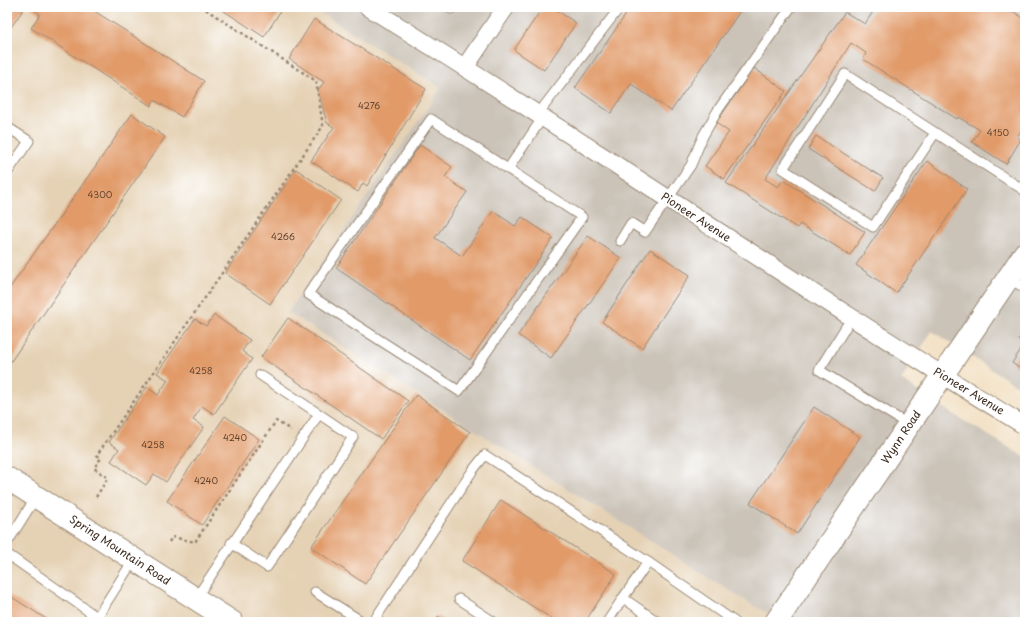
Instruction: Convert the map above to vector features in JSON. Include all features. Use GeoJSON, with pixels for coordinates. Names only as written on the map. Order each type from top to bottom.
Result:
{"type":"FeatureCollection","features":[{"type":"Feature","properties":{"kind":"street","name":"Pioneer Avenue"},"geometry":{"type":"LineString","coordinates":[[368,7],[465,67],[942,376],[1025,426]]}},
{"type":"Feature","properties":{"kind":"street"},"geometry":{"type":"LineString","coordinates":[[465,67],[506,7]]}},
{"type":"Feature","properties":{"kind":"street","name":"Wynn Road"},"geometry":{"type":"LineString","coordinates":[[776,622],[942,376],[1017,283],[1025,253]]}},
{"type":"Feature","properties":{"kind":"street","name":"Spring Mountain Road"},"geometry":{"type":"LineString","coordinates":[[7,478],[232,622]]}},
{"type":"Feature","properties":{"kind":"lane"},"geometry":{"type":"LineString","coordinates":[[448,7],[451,9],[452,7]]}},
{"type":"Feature","properties":{"kind":"lane"},"geometry":{"type":"LineString","coordinates":[[508,169],[540,116],[620,7]]}},
{"type":"Feature","properties":{"kind":"lane"},"geometry":{"type":"LineString","coordinates":[[620,241],[632,223],[645,232],[691,165],[718,110],[791,7]]}},
{"type":"Feature","properties":{"kind":"lane"},"geometry":{"type":"LineString","coordinates":[[935,133],[873,227],[783,169],[844,74],[1025,191]]}},
{"type":"Feature","properties":{"kind":"lane"},"geometry":{"type":"LineString","coordinates":[[430,119],[508,169],[582,217],[459,391],[308,294],[430,119]]}},
{"type":"Feature","properties":{"kind":"lane"},"geometry":{"type":"LineString","coordinates":[[7,127],[29,141],[7,173]]}},
{"type":"Feature","properties":{"kind":"lane"},"geometry":{"type":"LineString","coordinates":[[852,317],[819,370],[909,425]]}},
{"type":"Feature","properties":{"kind":"lane"},"geometry":{"type":"LineString","coordinates":[[231,543],[267,567],[353,437],[260,374]]}},
{"type":"Feature","properties":{"kind":"lane"},"geometry":{"type":"LineString","coordinates":[[196,599],[231,543],[319,414]]}},
{"type":"Feature","properties":{"kind":"lane"},"geometry":{"type":"LineString","coordinates":[[373,622],[473,470],[485,455],[648,562],[735,622]]}},
{"type":"Feature","properties":{"kind":"lane"},"geometry":{"type":"LineString","coordinates":[[7,543],[36,497]]}},
{"type":"Feature","properties":{"kind":"lane"},"geometry":{"type":"LineString","coordinates":[[7,554],[99,621],[134,559]]}},
{"type":"Feature","properties":{"kind":"lane"},"geometry":{"type":"LineString","coordinates":[[607,622],[648,562]]}},
{"type":"Feature","properties":{"kind":"lane"},"geometry":{"type":"LineString","coordinates":[[315,592],[363,622]]}},
{"type":"Feature","properties":{"kind":"lane"},"geometry":{"type":"LineString","coordinates":[[623,598],[658,622]]}},
{"type":"Feature","properties":{"kind":"lane"},"geometry":{"type":"LineString","coordinates":[[459,599],[494,622]]}},
{"type":"Feature","properties":{"kind":"path"},"geometry":{"type":"LineString","coordinates":[[96,497],[108,478],[94,468],[101,458],[97,455],[323,126],[316,81],[202,7]]}},
{"type":"Feature","properties":{"kind":"path"},"geometry":{"type":"LineString","coordinates":[[169,542],[172,537],[195,542],[276,421],[292,431]]}},
{"type":"Feature","properties":{"kind":"shaded area"},"geometry":{"type":"Polygon","coordinates":[[[7,7],[311,7],[441,88],[288,312],[752,605],[785,622],[7,622],[7,7]]]}},
{"type":"Feature","properties":{"kind":"shaded area"},"geometry":{"type":"Polygon","coordinates":[[[311,7],[1025,7],[1025,391],[932,331],[901,380],[959,418],[1025,457],[1025,622],[785,622],[752,605],[288,312],[441,88],[311,7]]]}},
{"type":"Feature","properties":{"kind":"building"},"geometry":{"type":"Polygon","coordinates":[[[7,7],[25,7],[7,33],[7,7]]]}},
{"type":"Feature","properties":{"kind":"building"},"geometry":{"type":"Polygon","coordinates":[[[30,7],[88,7],[204,81],[182,117],[154,100],[151,106],[31,28],[40,14],[30,7]]]}},
{"type":"Feature","properties":{"kind":"building"},"geometry":{"type":"Polygon","coordinates":[[[218,7],[283,7],[264,37],[218,7]]]}},
{"type":"Feature","properties":{"kind":"building"},"geometry":{"type":"Polygon","coordinates":[[[543,7],[552,7],[576,23],[544,70],[514,50],[543,7]]]}},
{"type":"Feature","properties":{"kind":"building"},"geometry":{"type":"Polygon","coordinates":[[[631,7],[743,7],[671,111],[631,84],[611,113],[575,88],[631,7]]]}},
{"type":"Feature","properties":{"kind":"building"},"geometry":{"type":"Polygon","coordinates":[[[876,7],[1006,7],[1025,19],[1025,118],[1022,123],[1025,124],[1017,137],[1021,139],[1006,164],[972,142],[980,130],[958,117],[957,119],[863,59],[866,53],[851,43],[765,179],[778,187],[783,180],[865,232],[850,255],[800,224],[797,228],[726,183],[845,12],[865,24],[876,7]]]}},
{"type":"Feature","properties":{"kind":"building"},"geometry":{"type":"Polygon","coordinates":[[[314,19],[426,89],[367,186],[363,183],[358,192],[311,161],[334,127],[327,123],[318,90],[324,82],[289,59],[314,19]]]}},
{"type":"Feature","properties":{"kind":"building"},"geometry":{"type":"Polygon","coordinates":[[[754,68],[786,91],[724,179],[705,166],[729,132],[716,123],[754,68]]]}},
{"type":"Feature","properties":{"kind":"building"},"geometry":{"type":"Polygon","coordinates":[[[132,114],[165,137],[7,367],[7,292],[132,114]]]}},
{"type":"Feature","properties":{"kind":"building"},"geometry":{"type":"Polygon","coordinates":[[[816,136],[883,178],[875,191],[808,149],[816,136]]]}},
{"type":"Feature","properties":{"kind":"building"},"geometry":{"type":"Polygon","coordinates":[[[420,145],[452,167],[445,177],[467,192],[435,238],[462,256],[493,211],[515,226],[522,217],[553,238],[470,360],[336,268],[420,145]]]}},
{"type":"Feature","properties":{"kind":"building"},"geometry":{"type":"Polygon","coordinates":[[[927,161],[967,189],[896,293],[856,265],[927,161]]]}},
{"type":"Feature","properties":{"kind":"building"},"geometry":{"type":"Polygon","coordinates":[[[296,169],[341,200],[270,304],[225,273],[296,169]]]}},
{"type":"Feature","properties":{"kind":"building"},"geometry":{"type":"Polygon","coordinates":[[[588,236],[621,258],[551,358],[518,335],[588,236]]]}},
{"type":"Feature","properties":{"kind":"building"},"geometry":{"type":"Polygon","coordinates":[[[650,249],[690,275],[642,348],[602,322],[650,249]]]}},
{"type":"Feature","properties":{"kind":"building"},"geometry":{"type":"Polygon","coordinates":[[[214,315],[250,340],[242,351],[252,359],[214,414],[202,406],[193,420],[204,427],[166,482],[154,474],[146,485],[111,461],[119,449],[109,442],[147,387],[158,395],[168,380],[157,373],[195,319],[206,326],[214,315]]]}},
{"type":"Feature","properties":{"kind":"building"},"geometry":{"type":"Polygon","coordinates":[[[288,318],[408,401],[381,439],[261,357],[288,318]]]}},
{"type":"Feature","properties":{"kind":"building"},"geometry":{"type":"Polygon","coordinates":[[[1025,330],[1025,372],[1012,363],[1024,345],[1018,340],[1025,330]]]}},
{"type":"Feature","properties":{"kind":"building"},"geometry":{"type":"Polygon","coordinates":[[[416,395],[470,432],[365,584],[311,547],[416,395]]]}},
{"type":"Feature","properties":{"kind":"building"},"geometry":{"type":"Polygon","coordinates":[[[814,407],[860,437],[797,534],[750,503],[814,407]]]}},
{"type":"Feature","properties":{"kind":"building"},"geometry":{"type":"Polygon","coordinates":[[[225,416],[259,439],[202,525],[167,501],[225,416]]]}},
{"type":"Feature","properties":{"kind":"building"},"geometry":{"type":"Polygon","coordinates":[[[501,500],[616,574],[585,622],[557,622],[462,561],[501,500]]]}},
{"type":"Feature","properties":{"kind":"building"},"geometry":{"type":"Polygon","coordinates":[[[7,594],[51,622],[7,622],[7,594]]]}},
{"type":"Feature","properties":{"kind":"building"},"geometry":{"type":"Polygon","coordinates":[[[438,616],[447,622],[435,622],[438,616]]]}}]}
